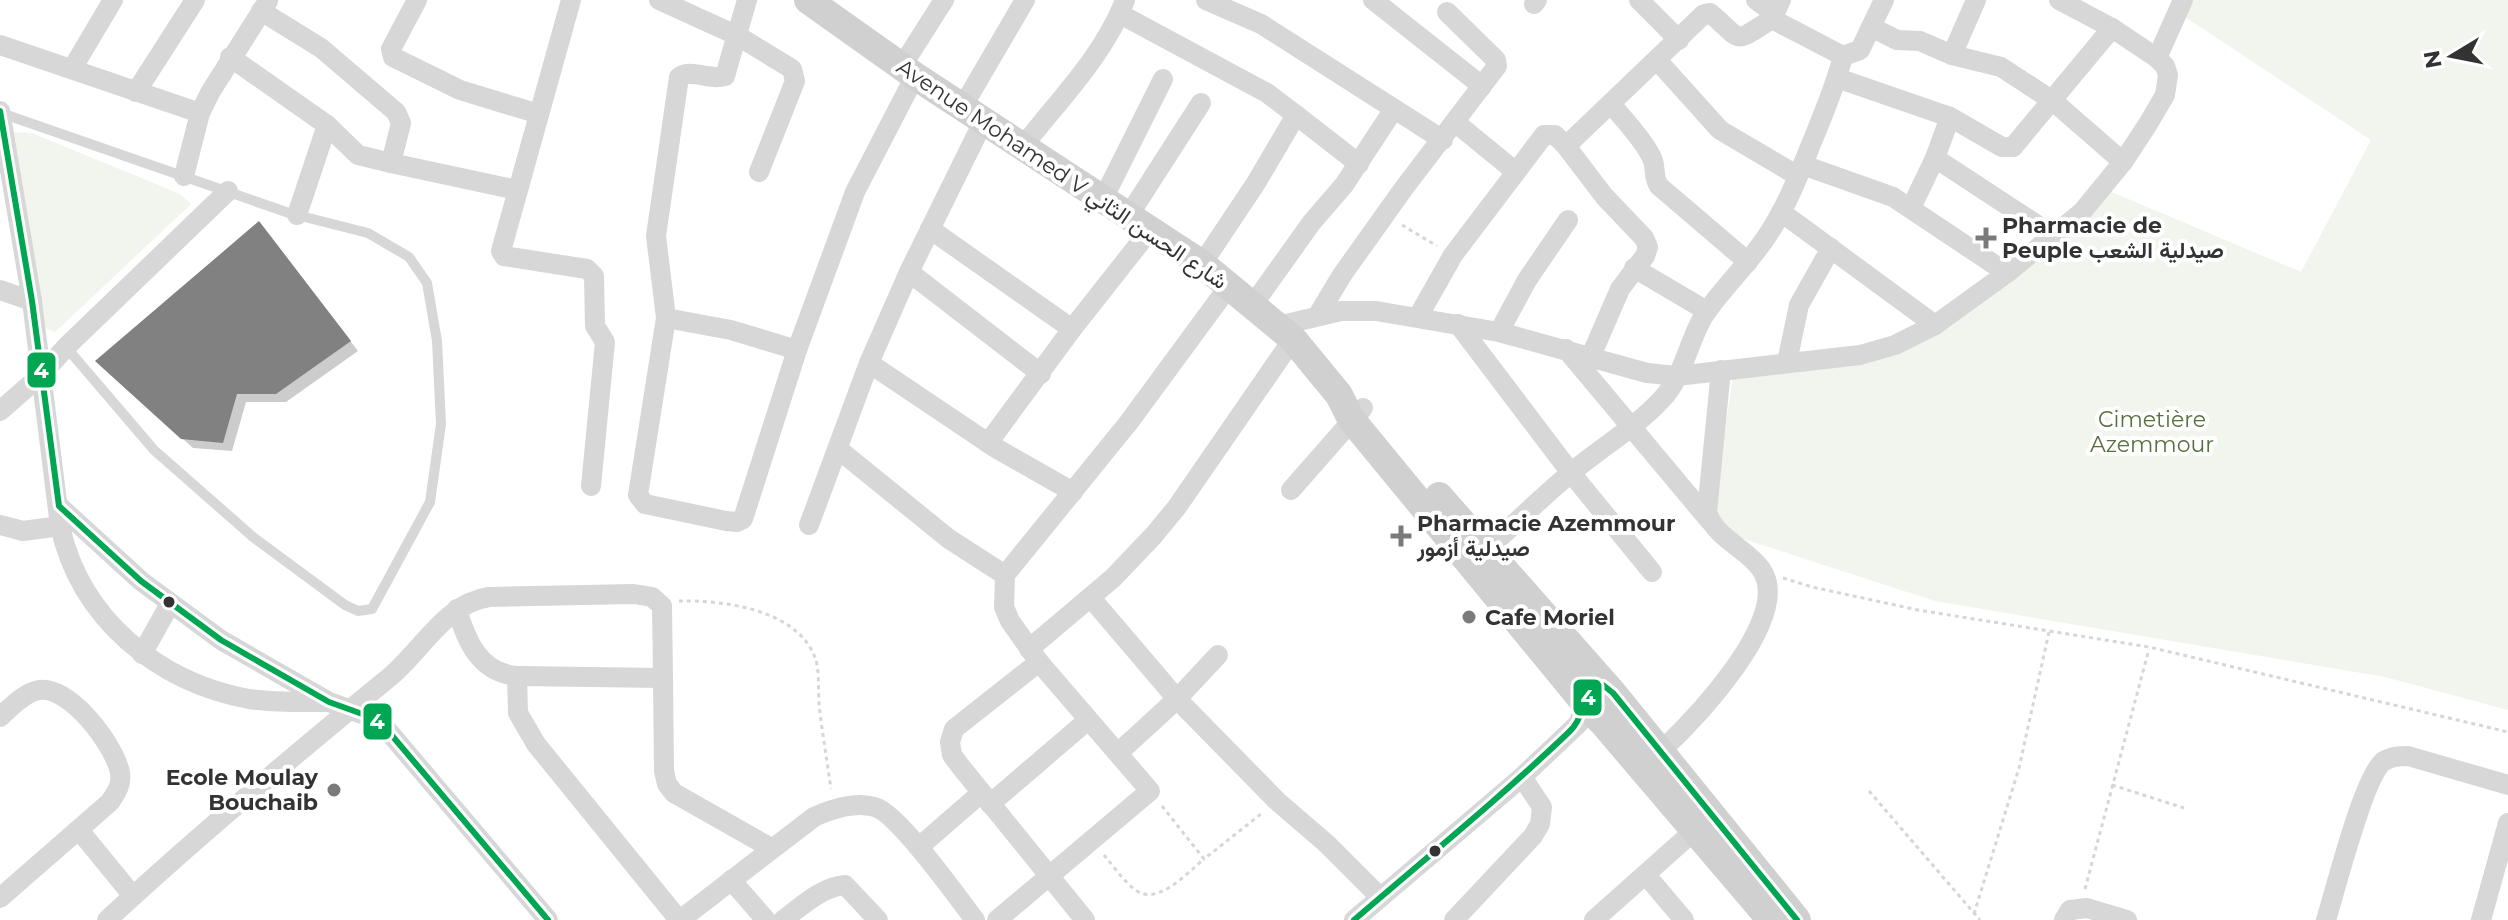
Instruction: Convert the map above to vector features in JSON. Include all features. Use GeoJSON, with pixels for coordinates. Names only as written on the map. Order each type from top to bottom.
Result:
{"type":"FeatureCollection","features":[{"type":"Feature","properties":{"kind":"main road","name":"Avenue Mohamed V شارع الحسن الثاني"},"geometry":{"type":"LineString","coordinates":[[808,0],[909,71],[1202,264],[1286,333],[1479,556],[1694,831],[1771,920]]}},
{"type":"Feature","properties":{"kind":"main road","name":"Avenue Mohamed V شارع الحسن الثاني"},"geometry":{"type":"LineString","coordinates":[[1598,707],[1660,752],[1797,920]]}},
{"type":"Feature","properties":{"kind":"street"},"geometry":{"type":"LineString","coordinates":[[72,69],[113,0]]}},
{"type":"Feature","properties":{"kind":"street"},"geometry":{"type":"LineString","coordinates":[[136,92],[195,0]]}},
{"type":"Feature","properties":{"kind":"street"},"geometry":{"type":"LineString","coordinates":[[417,0],[391,49],[393,57],[460,90],[539,114]]}},
{"type":"Feature","properties":{"kind":"street"},"geometry":{"type":"LineString","coordinates":[[571,0],[501,254],[587,269],[594,276],[595,326],[605,342],[591,486]]}},
{"type":"Feature","properties":{"kind":"street"},"geometry":{"type":"LineString","coordinates":[[659,0],[738,36],[788,65],[794,74],[795,81],[759,172]]}},
{"type":"Feature","properties":{"kind":"street"},"geometry":{"type":"LineString","coordinates":[[747,0],[725,76],[717,78],[687,73],[679,77],[657,224],[659,272],[666,318],[638,495],[645,504],[726,521],[740,521],[797,350],[855,192],[944,0]]}},
{"type":"Feature","properties":{"kind":"street"},"geometry":{"type":"LineString","coordinates":[[809,525],[869,363],[930,229],[973,113],[1025,0]]}},
{"type":"Feature","properties":{"kind":"street"},"geometry":{"type":"LineString","coordinates":[[1206,0],[1261,24],[1443,140]]}},
{"type":"Feature","properties":{"kind":"street"},"geometry":{"type":"LineString","coordinates":[[1373,0],[1482,86]]}},
{"type":"Feature","properties":{"kind":"street"},"geometry":{"type":"LineString","coordinates":[[1639,0],[1679,40]]}},
{"type":"Feature","properties":{"kind":"street"},"geometry":{"type":"LineString","coordinates":[[1756,0],[1843,56]]}},
{"type":"Feature","properties":{"kind":"street"},"geometry":{"type":"LineString","coordinates":[[1843,56],[1860,50],[1884,0]]}},
{"type":"Feature","properties":{"kind":"street"},"geometry":{"type":"LineString","coordinates":[[1952,55],[1976,0]]}},
{"type":"Feature","properties":{"kind":"street"},"geometry":{"type":"LineString","coordinates":[[1085,920],[952,755],[950,742],[954,729],[1034,656],[1154,535],[1177,507],[1286,333],[1318,315],[1341,311],[1376,311],[1499,332],[1647,373],[1677,376],[1836,359],[1880,351],[1935,325],[2007,273],[2082,212],[2123,162],[2165,95],[2168,75],[2157,58],[2112,28],[2059,0]]}},
{"type":"Feature","properties":{"kind":"street"},"geometry":{"type":"LineString","coordinates":[[2157,58],[2183,0]]}},
{"type":"Feature","properties":{"kind":"street"},"geometry":{"type":"LineString","coordinates":[[184,176],[200,113],[230,57],[265,5],[396,112],[401,123],[391,163]]}},
{"type":"Feature","properties":{"kind":"street"},"geometry":{"type":"LineString","coordinates":[[1024,145],[1091,59],[1123,7],[1267,93],[1359,164]]}},
{"type":"Feature","properties":{"kind":"street"},"geometry":{"type":"LineString","coordinates":[[1566,146],[1707,13],[1714,16],[1730,34],[1738,37],[1776,11]]}},
{"type":"Feature","properties":{"kind":"street"},"geometry":{"type":"LineString","coordinates":[[1318,315],[1385,215],[1496,70],[1497,62],[1447,12]]}},
{"type":"Feature","properties":{"kind":"street"},"geometry":{"type":"LineString","coordinates":[[1871,27],[1897,40],[1920,41],[1952,55],[2001,67],[2053,101],[2123,162]]}},
{"type":"Feature","properties":{"kind":"street"},"geometry":{"type":"LineString","coordinates":[[1837,78],[1950,117],[2008,149],[2053,101],[2112,28]]}},
{"type":"Feature","properties":{"kind":"street"},"geometry":{"type":"LineString","coordinates":[[0,45],[200,113]]}},
{"type":"Feature","properties":{"kind":"street"},"geometry":{"type":"LineString","coordinates":[[1479,556],[1571,473],[1662,399],[1677,376],[1707,311],[1748,262],[1781,212],[1801,171],[1843,56]]}},
{"type":"Feature","properties":{"kind":"street"},"geometry":{"type":"LineString","coordinates":[[230,57],[327,125],[358,155],[517,190]]}},
{"type":"Feature","properties":{"kind":"street"},"geometry":{"type":"LineString","coordinates":[[1657,60],[1720,130],[1801,171],[1878,190],[1911,208],[2007,273]]}},
{"type":"Feature","properties":{"kind":"street"},"geometry":{"type":"LineString","coordinates":[[1103,199],[1163,79]]}},
{"type":"Feature","properties":{"kind":"street"},"geometry":{"type":"LineString","coordinates":[[988,443],[1072,329],[1139,222],[1201,103]]}},
{"type":"Feature","properties":{"kind":"street"},"geometry":{"type":"LineString","coordinates":[[1612,105],[1650,153],[1655,181],[1659,186],[1748,262]]}},
{"type":"Feature","properties":{"kind":"street"},"geometry":{"type":"LineString","coordinates":[[1252,306],[1312,222],[1344,185],[1394,109]]}},
{"type":"Feature","properties":{"kind":"street"},"geometry":{"type":"LineString","coordinates":[[0,112],[32,301],[65,550],[88,596],[119,634],[142,654],[175,674],[210,689],[249,699],[339,705]]}},
{"type":"Feature","properties":{"kind":"street"},"geometry":{"type":"LineString","coordinates":[[1202,264],[1296,115]]}},
{"type":"Feature","properties":{"kind":"street"},"geometry":{"type":"LineString","coordinates":[[1911,208],[1950,117]]}},
{"type":"Feature","properties":{"kind":"street"},"geometry":{"type":"LineString","coordinates":[[1456,123],[1516,172]]}},
{"type":"Feature","properties":{"kind":"street"},"geometry":{"type":"LineString","coordinates":[[297,215],[327,125]]}},
{"type":"Feature","properties":{"kind":"street"},"geometry":{"type":"LineString","coordinates":[[1418,317],[1453,255],[1544,135],[1555,135],[1647,243],[1648,251],[1613,304],[1591,356]]}},
{"type":"Feature","properties":{"kind":"street"},"geometry":{"type":"LineString","coordinates":[[1935,158],[2054,236]]}},
{"type":"Feature","properties":{"kind":"street"},"geometry":{"type":"LineString","coordinates":[[0,411],[41,375],[66,347],[228,191]]}},
{"type":"Feature","properties":{"kind":"street"},"geometry":{"type":"LineString","coordinates":[[1781,212],[1935,325]]}},
{"type":"Feature","properties":{"kind":"street"},"geometry":{"type":"LineString","coordinates":[[1499,332],[1527,280],[1568,220]]}},
{"type":"Feature","properties":{"kind":"street"},"geometry":{"type":"LineString","coordinates":[[930,229],[1072,329]]}},
{"type":"Feature","properties":{"kind":"street"},"geometry":{"type":"LineString","coordinates":[[1787,362],[1799,305],[1831,248]]}},
{"type":"Feature","properties":{"kind":"street"},"geometry":{"type":"LineString","coordinates":[[1634,268],[1707,311]]}},
{"type":"Feature","properties":{"kind":"street"},"geometry":{"type":"LineString","coordinates":[[909,272],[1041,374]]}},
{"type":"Feature","properties":{"kind":"street"},"geometry":{"type":"LineString","coordinates":[[997,920],[1150,791],[1034,656],[1010,621],[1004,607],[1005,575],[1129,422],[1229,286]]}},
{"type":"Feature","properties":{"kind":"street"},"geometry":{"type":"LineString","coordinates":[[0,290],[32,301]]}},
{"type":"Feature","properties":{"kind":"street"},"geometry":{"type":"LineString","coordinates":[[666,318],[731,330],[797,350]]}},
{"type":"Feature","properties":{"kind":"street"},"geometry":{"type":"LineString","coordinates":[[1458,324],[1571,473],[1652,572]]}},
{"type":"Feature","properties":{"kind":"street"},"geometry":{"type":"LineString","coordinates":[[1566,349],[1710,521],[1764,572],[1765,606],[1754,636],[1714,698],[1660,752]]}},
{"type":"Feature","properties":{"kind":"street"},"geometry":{"type":"LineString","coordinates":[[869,363],[988,443],[1073,492]]}},
{"type":"Feature","properties":{"kind":"street"},"geometry":{"type":"LineString","coordinates":[[1710,521],[1708,506],[1721,370]]}},
{"type":"Feature","properties":{"kind":"street"},"geometry":{"type":"LineString","coordinates":[[1291,490],[1351,407]]}},
{"type":"Feature","properties":{"kind":"street"},"geometry":{"type":"LineString","coordinates":[[838,449],[949,539],[1005,575]]}},
{"type":"Feature","properties":{"kind":"street"},"geometry":{"type":"LineString","coordinates":[[0,525],[23,531],[60,516]]}},
{"type":"Feature","properties":{"kind":"street"},"geometry":{"type":"LineString","coordinates":[[60,516],[170,604],[221,640],[339,705],[376,720],[396,738],[548,920]]}},
{"type":"Feature","properties":{"kind":"street"},"geometry":{"type":"LineString","coordinates":[[107,920],[339,705],[394,673],[467,601],[489,597],[634,594],[659,601],[664,617],[664,771],[667,784],[674,793],[771,848]]}},
{"type":"Feature","properties":{"kind":"street"},"geometry":{"type":"LineString","coordinates":[[1091,598],[1177,699],[1277,801],[1327,844],[1380,897]]}},
{"type":"Feature","properties":{"kind":"street"},"geometry":{"type":"LineString","coordinates":[[142,654],[170,604]]}},
{"type":"Feature","properties":{"kind":"street"},"geometry":{"type":"LineString","coordinates":[[457,609],[465,637],[477,655],[494,671],[517,676],[663,678]]}},
{"type":"Feature","properties":{"kind":"street"},"geometry":{"type":"LineString","coordinates":[[1118,753],[1177,699],[1218,655]]}},
{"type":"Feature","properties":{"kind":"street"},"geometry":{"type":"LineString","coordinates":[[517,676],[518,713],[536,744],[679,920],[814,817],[835,808],[876,807],[919,847],[975,920]]}},
{"type":"Feature","properties":{"kind":"street"},"geometry":{"type":"LineString","coordinates":[[0,717],[16,702],[36,690],[49,690],[64,696],[111,746],[120,774],[120,788],[110,802],[0,898]]}},
{"type":"Feature","properties":{"kind":"street"},"geometry":{"type":"LineString","coordinates":[[1354,920],[1522,777],[1598,707]]}},
{"type":"Feature","properties":{"kind":"street"},"geometry":{"type":"LineString","coordinates":[[919,847],[1088,720]]}},
{"type":"Feature","properties":{"kind":"street"},"geometry":{"type":"LineString","coordinates":[[2326,920],[2362,804],[2373,775],[2385,761],[2408,756],[2508,785]]}},
{"type":"Feature","properties":{"kind":"street"},"geometry":{"type":"LineString","coordinates":[[1454,920],[1540,824],[1542,807],[1522,777]]}},
{"type":"Feature","properties":{"kind":"street"},"geometry":{"type":"LineString","coordinates":[[2481,920],[2508,823]]}},
{"type":"Feature","properties":{"kind":"street"},"geometry":{"type":"LineString","coordinates":[[79,830],[133,896]]}},
{"type":"Feature","properties":{"kind":"street"},"geometry":{"type":"LineString","coordinates":[[1594,920],[1694,831]]}},
{"type":"Feature","properties":{"kind":"street"},"geometry":{"type":"LineString","coordinates":[[1646,875],[1684,920]]}},
{"type":"Feature","properties":{"kind":"street"},"geometry":{"type":"LineString","coordinates":[[731,880],[766,920]]}},
{"type":"Feature","properties":{"kind":"street"},"geometry":{"type":"LineString","coordinates":[[783,920],[818,894],[845,885],[878,920]]}},
{"type":"Feature","properties":{"kind":"street"},"geometry":{"type":"LineString","coordinates":[[2072,914],[2127,920]]}},
{"type":"Feature","properties":{"kind":"lane"},"geometry":{"type":"LineString","coordinates":[[0,112],[297,215],[368,233],[409,257],[427,283],[437,341],[441,424],[430,502],[372,609],[358,611],[345,605],[253,537],[154,450],[66,347]]}},
{"type":"Feature","properties":{"kind":"path"},"geometry":{"type":"LineString","coordinates":[[1385,215],[1453,255]]}},
{"type":"Feature","properties":{"kind":"path"},"geometry":{"type":"LineString","coordinates":[[1764,572],[1812,587],[1892,605],[2149,647],[2508,732]]}},
{"type":"Feature","properties":{"kind":"path"},"geometry":{"type":"LineString","coordinates":[[659,601],[719,602],[758,610],[802,636],[815,657],[835,808]]}},
{"type":"Feature","properties":{"kind":"path"},"geometry":{"type":"LineString","coordinates":[[1974,914],[2019,768],[2049,630]]}},
{"type":"Feature","properties":{"kind":"path"},"geometry":{"type":"LineString","coordinates":[[2072,914],[2112,785],[2149,647]]}},
{"type":"Feature","properties":{"kind":"path"},"geometry":{"type":"LineString","coordinates":[[2112,785],[2184,808]]}},
{"type":"Feature","properties":{"kind":"path"},"geometry":{"type":"LineString","coordinates":[[1150,791],[1204,859]]}},
{"type":"Feature","properties":{"kind":"path"},"geometry":{"type":"LineString","coordinates":[[1869,791],[1980,920]]}},
{"type":"Feature","properties":{"kind":"path"},"geometry":{"type":"LineString","coordinates":[[1091,841],[1136,891],[1144,894],[1164,890],[1277,801]]}},
{"type":"Feature","properties":{"kind":"green space","name":"Cimetière Azemmour"},"geometry":{"type":"Polygon","coordinates":[[[2182,0],[2508,0],[2508,710],[2385,677],[1935,601],[1731,535],[1713,515],[1734,368],[1870,357],[2025,264],[2107,190],[2301,272],[2371,140],[2176,11],[2182,0]]]}},
{"type":"Feature","properties":{"kind":"green space"},"geometry":{"type":"Polygon","coordinates":[[[12,132],[32,133],[180,194],[191,204],[55,332],[41,326],[12,132]]]}},
{"type":"Feature","properties":{"kind":"building"},"geometry":{"type":"Polygon","coordinates":[[[259,221],[351,341],[276,394],[237,394],[223,443],[181,439],[95,361],[259,221]]]}},
{"type":"Feature","properties":{"kind":"transit line","name":"4"},"geometry":{"type":"LineString","coordinates":[[0,111],[32,301],[59,506],[141,581],[221,640],[329,702],[368,716],[383,725],[548,920]]}},
{"type":"Feature","properties":{"kind":"transit line","name":"4"},"geometry":{"type":"LineString","coordinates":[[1354,920],[1569,732],[1575,726],[1589,695],[1603,685],[1613,693],[1797,920]]}},
{"type":"Feature","properties":{"kind":"place","name":"Pharmacie de Peuple صيدلية الشعب"},"geometry":{"type":"Point","coordinates":[1986,238]}},
{"type":"Feature","properties":{"kind":"place","name":"Pharmacie Azemmour صيدلية أزمور"},"geometry":{"type":"Point","coordinates":[1401,536]}},
{"type":"Feature","properties":{"kind":"place","name":"Cafe Moriel"},"geometry":{"type":"Point","coordinates":[1469,617]}},
{"type":"Feature","properties":{"kind":"place","name":"Ecole Moulay Bouchaib"},"geometry":{"type":"Point","coordinates":[334,790]}}]}
